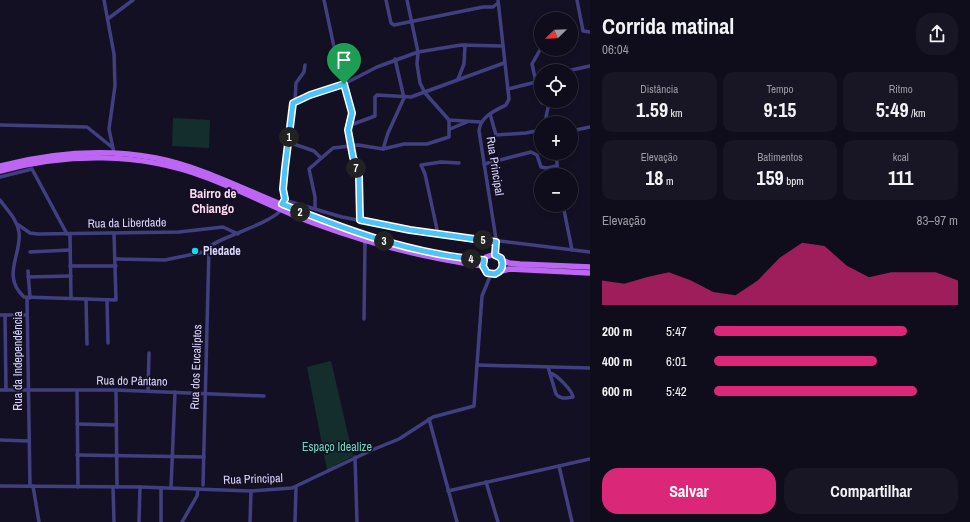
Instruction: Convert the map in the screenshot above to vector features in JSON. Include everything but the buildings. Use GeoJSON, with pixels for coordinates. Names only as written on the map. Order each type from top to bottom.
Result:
{"type":"FeatureCollection","features":[{"type":"Feature","properties":{"kind":"main road"},"geometry":{"type":"LineString","coordinates":[[0,166],[50,155],[114,151],[155,158],[211,173],[318,220],[376,238],[483,263]]}},
{"type":"Feature","properties":{"kind":"main road"},"geometry":{"type":"LineString","coordinates":[[0,171],[47,160],[83,158],[131,159],[190,172],[282,205],[317,224],[365,240],[426,256],[483,263]]}},
{"type":"Feature","properties":{"kind":"main road"},"geometry":{"type":"LineString","coordinates":[[483,263],[488,255],[495,255],[509,263],[590,267]]}},
{"type":"Feature","properties":{"kind":"main road"},"geometry":{"type":"LineString","coordinates":[[500,271],[503,265],[501,258]]}},
{"type":"Feature","properties":{"kind":"main road"},"geometry":{"type":"LineString","coordinates":[[483,263],[487,273],[492,274],[509,270],[590,272]]}},
{"type":"Feature","properties":{"kind":"street"},"geometry":{"type":"LineString","coordinates":[[104,0],[109,18],[114,54],[115,81],[109,129],[114,151]]}},
{"type":"Feature","properties":{"kind":"street"},"geometry":{"type":"LineString","coordinates":[[123,8],[126,0]]}},
{"type":"Feature","properties":{"kind":"street"},"geometry":{"type":"LineString","coordinates":[[109,18],[133,0]]}},
{"type":"Feature","properties":{"kind":"street"},"geometry":{"type":"LineString","coordinates":[[324,0],[334,47],[355,124]]}},
{"type":"Feature","properties":{"kind":"street"},"geometry":{"type":"LineString","coordinates":[[386,0],[393,25],[483,7],[493,7],[498,2]]}},
{"type":"Feature","properties":{"kind":"street"},"geometry":{"type":"LineString","coordinates":[[315,208],[315,197],[309,169],[331,148],[358,145],[383,149],[404,144],[427,144],[450,137],[449,120],[425,93],[420,83],[417,68],[418,52],[407,0]]}},
{"type":"Feature","properties":{"kind":"street"},"geometry":{"type":"LineString","coordinates":[[577,0],[583,31],[590,32]]}},
{"type":"Feature","properties":{"kind":"street","name":"Rua Principal"},"geometry":{"type":"LineString","coordinates":[[495,255],[496,242],[479,131],[480,122],[507,104],[509,98],[498,2]]}},
{"type":"Feature","properties":{"kind":"street"},"geometry":{"type":"LineString","coordinates":[[295,102],[344,84],[395,59],[418,52],[465,45],[502,46]]}},
{"type":"Feature","properties":{"kind":"street"},"geometry":{"type":"LineString","coordinates":[[458,78],[464,64],[465,45]]}},
{"type":"Feature","properties":{"kind":"street"},"geometry":{"type":"LineString","coordinates":[[534,74],[532,61],[535,56]]}},
{"type":"Feature","properties":{"kind":"street"},"geometry":{"type":"LineString","coordinates":[[383,149],[388,132],[404,98],[395,59]]}},
{"type":"Feature","properties":{"kind":"street"},"geometry":{"type":"LineString","coordinates":[[348,126],[375,116],[375,97],[377,95],[404,98],[425,93],[458,78],[504,62]]}},
{"type":"Feature","properties":{"kind":"street"},"geometry":{"type":"LineString","coordinates":[[116,259],[165,260],[208,251],[212,243],[239,234],[275,215],[282,205],[292,105],[295,102],[296,83],[304,72],[305,65]]}},
{"type":"Feature","properties":{"kind":"street"},"geometry":{"type":"LineString","coordinates":[[578,69],[590,66]]}},
{"type":"Feature","properties":{"kind":"street"},"geometry":{"type":"LineString","coordinates":[[508,89],[534,81]]}},
{"type":"Feature","properties":{"kind":"street"},"geometry":{"type":"LineString","coordinates":[[352,113],[348,126],[350,146],[359,175],[360,220]]}},
{"type":"Feature","properties":{"kind":"street"},"geometry":{"type":"LineString","coordinates":[[490,114],[496,135],[534,131]]}},
{"type":"Feature","properties":{"kind":"street"},"geometry":{"type":"LineString","coordinates":[[449,120],[480,122]]}},
{"type":"Feature","properties":{"kind":"street"},"geometry":{"type":"LineString","coordinates":[[450,129],[468,121]]}},
{"type":"Feature","properties":{"kind":"street"},"geometry":{"type":"LineString","coordinates":[[0,125],[87,127],[114,151]]}},
{"type":"Feature","properties":{"kind":"street"},"geometry":{"type":"LineString","coordinates":[[578,130],[590,127]]}},
{"type":"Feature","properties":{"kind":"street"},"geometry":{"type":"LineString","coordinates":[[288,142],[314,151],[321,158]]}},
{"type":"Feature","properties":{"kind":"street"},"geometry":{"type":"LineString","coordinates":[[484,164],[531,152],[537,155],[542,167],[547,168],[557,166],[557,160]]}},
{"type":"Feature","properties":{"kind":"street"},"geometry":{"type":"LineString","coordinates":[[438,234],[425,174],[421,165],[441,162],[459,162]]}},
{"type":"Feature","properties":{"kind":"street"},"geometry":{"type":"LineString","coordinates":[[0,177],[32,169],[68,234],[70,250],[71,298]]}},
{"type":"Feature","properties":{"kind":"street","name":"Rua da Independência"},"geometry":{"type":"LineString","coordinates":[[0,200],[16,224],[19,237],[13,266],[13,277],[20,294],[29,298],[27,314],[28,441],[32,486],[39,522]]}},
{"type":"Feature","properties":{"kind":"street"},"geometry":{"type":"LineString","coordinates":[[282,205],[315,208],[360,220],[438,234],[590,252]]}},
{"type":"Feature","properties":{"kind":"street"},"geometry":{"type":"LineString","coordinates":[[564,212],[572,250]]}},
{"type":"Feature","properties":{"kind":"street","name":"Rua da Liberdade"},"geometry":{"type":"LineString","coordinates":[[16,224],[33,233],[114,236],[179,232],[223,227],[239,234]]}},
{"type":"Feature","properties":{"kind":"street"},"geometry":{"type":"LineString","coordinates":[[28,271],[29,298],[116,300],[116,259],[114,236]]}},
{"type":"Feature","properties":{"kind":"street"},"geometry":{"type":"LineString","coordinates":[[364,318],[365,240]]}},
{"type":"Feature","properties":{"kind":"street"},"geometry":{"type":"LineString","coordinates":[[30,252],[70,250]]}},
{"type":"Feature","properties":{"kind":"street","name":"Rua dos Eucaliptos"},"geometry":{"type":"LineString","coordinates":[[203,485],[208,251]]}},
{"type":"Feature","properties":{"kind":"street"},"geometry":{"type":"LineString","coordinates":[[70,266],[116,266]]}},
{"type":"Feature","properties":{"kind":"street","name":"Rua Principal"},"geometry":{"type":"LineString","coordinates":[[0,486],[140,487],[251,491],[296,487],[355,458],[399,439],[437,415],[474,406],[482,296],[492,274]]}},
{"type":"Feature","properties":{"kind":"street"},"geometry":{"type":"LineString","coordinates":[[28,277],[71,276]]}},
{"type":"Feature","properties":{"kind":"street"},"geometry":{"type":"LineString","coordinates":[[86,299],[87,344]]}},
{"type":"Feature","properties":{"kind":"street"},"geometry":{"type":"LineString","coordinates":[[107,300],[108,343]]}},
{"type":"Feature","properties":{"kind":"street"},"geometry":{"type":"LineString","coordinates":[[0,315],[27,314]]}},
{"type":"Feature","properties":{"kind":"street"},"geometry":{"type":"LineString","coordinates":[[5,315],[6,390]]}},
{"type":"Feature","properties":{"kind":"street"},"geometry":{"type":"LineString","coordinates":[[148,392],[149,353]]}},
{"type":"Feature","properties":{"kind":"street"},"geometry":{"type":"LineString","coordinates":[[477,365],[590,368]]}},
{"type":"Feature","properties":{"kind":"street"},"geometry":{"type":"LineString","coordinates":[[548,367],[557,396],[562,399],[573,397],[571,392],[550,373]]}},
{"type":"Feature","properties":{"kind":"street","name":"Rua do Pântano"},"geometry":{"type":"LineString","coordinates":[[0,390],[116,390],[264,396]]}},
{"type":"Feature","properties":{"kind":"street"},"geometry":{"type":"LineString","coordinates":[[114,522],[117,456],[116,390]]}},
{"type":"Feature","properties":{"kind":"street"},"geometry":{"type":"LineString","coordinates":[[77,391],[78,486]]}},
{"type":"Feature","properties":{"kind":"street"},"geometry":{"type":"LineString","coordinates":[[171,488],[175,392]]}},
{"type":"Feature","properties":{"kind":"street"},"geometry":{"type":"LineString","coordinates":[[429,419],[457,522]]}},
{"type":"Feature","properties":{"kind":"street"},"geometry":{"type":"LineString","coordinates":[[77,424],[116,425]]}},
{"type":"Feature","properties":{"kind":"street"},"geometry":{"type":"LineString","coordinates":[[0,440],[28,441]]}},
{"type":"Feature","properties":{"kind":"street"},"geometry":{"type":"LineString","coordinates":[[77,455],[204,457]]}},
{"type":"Feature","properties":{"kind":"street"},"geometry":{"type":"LineString","coordinates":[[355,458],[357,522]]}},
{"type":"Feature","properties":{"kind":"street"},"geometry":{"type":"LineString","coordinates":[[448,491],[590,459]]}},
{"type":"Feature","properties":{"kind":"street"},"geometry":{"type":"LineString","coordinates":[[559,466],[572,522]]}},
{"type":"Feature","properties":{"kind":"street"},"geometry":{"type":"LineString","coordinates":[[486,482],[498,522]]}},
{"type":"Feature","properties":{"kind":"street"},"geometry":{"type":"LineString","coordinates":[[182,522],[197,496],[199,489],[203,485],[207,490]]}},
{"type":"Feature","properties":{"kind":"street"},"geometry":{"type":"LineString","coordinates":[[139,522],[140,487]]}},
{"type":"Feature","properties":{"kind":"street"},"geometry":{"type":"LineString","coordinates":[[295,522],[296,487]]}},
{"type":"Feature","properties":{"kind":"street"},"geometry":{"type":"LineString","coordinates":[[161,488],[161,522]]}},
{"type":"Feature","properties":{"kind":"street"},"geometry":{"type":"LineString","coordinates":[[250,522],[251,491]]}},
{"type":"Feature","properties":{"kind":"green space"},"geometry":{"type":"Polygon","coordinates":[[[173,118],[210,120],[209,148],[172,146],[173,118]]]}},
{"type":"Feature","properties":{"kind":"green space","name":"Espaço Idealize"},"geometry":{"type":"Polygon","coordinates":[[[331,361],[353,456],[327,470],[307,367],[331,361]]]}},
{"type":"Feature","properties":{"kind":"place","name":"Piedade"},"geometry":{"type":"Point","coordinates":[195,251]}},
{"type":"Feature","properties":{"kind":"district","name":"Bairro de Chiango"},"geometry":{"type":"Point","coordinates":[213,200]}},
{"type":"Feature","properties":{"kind":"route"},"geometry":{"type":"LineString","coordinates":[[344,84],[352,113],[348,126],[348,136],[359,175],[360,220],[410,230],[496,242],[495,255],[501,258],[503,265],[498,273],[487,273],[483,266],[484,260],[455,257],[408,247],[318,220],[282,204],[285,199],[283,189],[293,103],[310,95],[344,84]]}}]}
